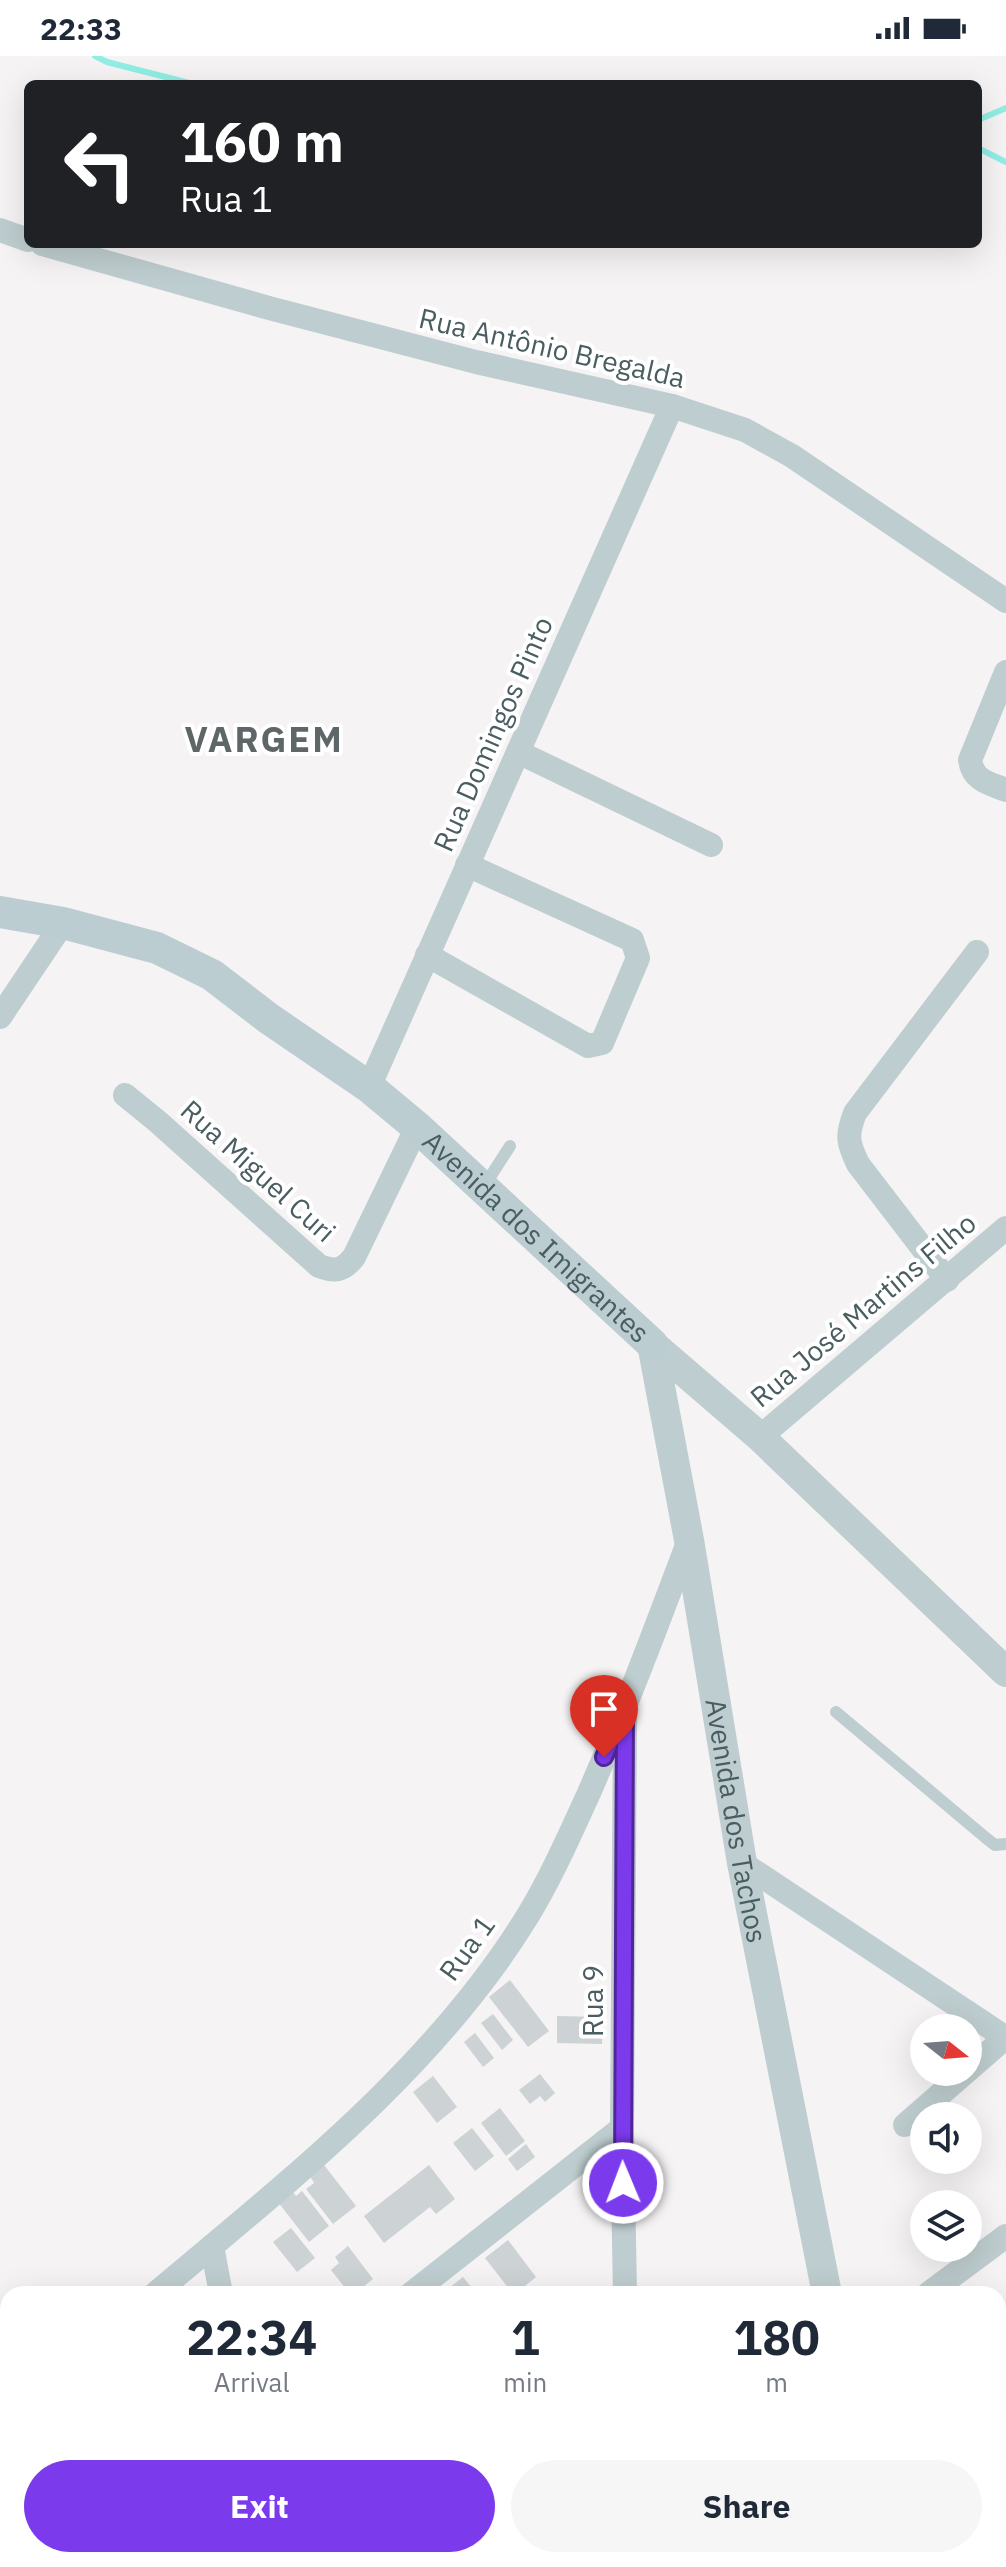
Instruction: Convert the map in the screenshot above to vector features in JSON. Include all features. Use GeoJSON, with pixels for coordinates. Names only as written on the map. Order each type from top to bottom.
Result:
{"type":"FeatureCollection","features":[{"type":"Feature","properties":{"kind":"main road","name":"Avenida dos Imigrantes"},"geometry":{"type":"LineString","coordinates":[[0,912],[63,923],[157,948],[212,975],[268,1018],[369,1087],[417,1127],[652,1344]]}},
{"type":"Feature","properties":{"kind":"street"},"geometry":{"type":"LineString","coordinates":[[0,230],[24,239]]}},
{"type":"Feature","properties":{"kind":"street","name":"Rua Antônio Bregalda"},"geometry":{"type":"LineString","coordinates":[[56,248],[476,362],[672,406],[745,430],[792,456],[1006,601]]}},
{"type":"Feature","properties":{"kind":"street","name":"Rua Domingos Pinto"},"geometry":{"type":"LineString","coordinates":[[369,1087],[672,406]]}},
{"type":"Feature","properties":{"kind":"street"},"geometry":{"type":"LineString","coordinates":[[1006,672],[970,760],[972,771],[979,779],[1006,790]]}},
{"type":"Feature","properties":{"kind":"street"},"geometry":{"type":"LineString","coordinates":[[518,752],[711,845]]}},
{"type":"Feature","properties":{"kind":"street"},"geometry":{"type":"LineString","coordinates":[[427,955],[588,1046],[602,1043],[638,958],[632,940],[467,865]]}},
{"type":"Feature","properties":{"kind":"street"},"geometry":{"type":"LineString","coordinates":[[0,1017],[63,923]]}},
{"type":"Feature","properties":{"kind":"street"},"geometry":{"type":"LineString","coordinates":[[947,1280],[858,1164],[850,1147],[848,1131],[855,1113],[977,952]]}},
{"type":"Feature","properties":{"kind":"street","name":"Rua Miguel Curi"},"geometry":{"type":"LineString","coordinates":[[125,1095],[319,1266],[332,1271],[346,1267],[354,1257],[417,1127]]}},
{"type":"Feature","properties":{"kind":"street","name":"Rua José Martins Filho"},"geometry":{"type":"LineString","coordinates":[[760,1437],[1006,1228]]}},
{"type":"Feature","properties":{"kind":"street","name":"Avenida dos Imigrantes"},"geometry":{"type":"LineString","coordinates":[[652,1344],[760,1437],[1006,1672]]}},
{"type":"Feature","properties":{"kind":"street","name":"Avenida dos Tachos"},"geometry":{"type":"LineString","coordinates":[[652,1344],[689,1540],[742,1863],[825,2286]]}},
{"type":"Feature","properties":{"kind":"street","name":"Rua 1"},"geometry":{"type":"LineString","coordinates":[[164,2286],[371,2107],[478,1989],[528,1916],[573,1828],[625,1709],[689,1540]]}},
{"type":"Feature","properties":{"kind":"street","name":"Rua 9"},"geometry":{"type":"LineString","coordinates":[[625,1709],[622,2128],[625,2286]]}},
{"type":"Feature","properties":{"kind":"street"},"geometry":{"type":"LineString","coordinates":[[742,1863],[1006,2037],[905,2125]]}},
{"type":"Feature","properties":{"kind":"street"},"geometry":{"type":"LineString","coordinates":[[421,2286],[622,2128]]}},
{"type":"Feature","properties":{"kind":"street"},"geometry":{"type":"LineString","coordinates":[[939,2286],[1006,2236]]}},
{"type":"Feature","properties":{"kind":"street"},"geometry":{"type":"LineString","coordinates":[[212,2246],[220,2286]]}},
{"type":"Feature","properties":{"kind":"lane"},"geometry":{"type":"LineString","coordinates":[[483,1188],[510,1146]]}},
{"type":"Feature","properties":{"kind":"lane"},"geometry":{"type":"LineString","coordinates":[[836,1712],[995,1845],[1006,1844]]}},
{"type":"Feature","properties":{"kind":"building"},"geometry":{"type":"Polygon","coordinates":[[[510,1980],[549,2031],[528,2047],[489,1997],[510,1980]]]}},
{"type":"Feature","properties":{"kind":"building"},"geometry":{"type":"Polygon","coordinates":[[[493,2014],[513,2040],[502,2050],[481,2023],[493,2014]]]}},
{"type":"Feature","properties":{"kind":"building"},"geometry":{"type":"Polygon","coordinates":[[[557,2016],[603,2017],[602,2044],[557,2043],[557,2016]]]}},
{"type":"Feature","properties":{"kind":"building"},"geometry":{"type":"Polygon","coordinates":[[[475,2033],[494,2058],[483,2067],[464,2042],[475,2033]]]}},
{"type":"Feature","properties":{"kind":"building"},"geometry":{"type":"Polygon","coordinates":[[[540,2074],[555,2093],[545,2102],[540,2096],[530,2104],[519,2090],[540,2074]]]}},
{"type":"Feature","properties":{"kind":"building"},"geometry":{"type":"Polygon","coordinates":[[[433,2076],[457,2107],[437,2123],[413,2092],[433,2076]]]}},
{"type":"Feature","properties":{"kind":"building"},"geometry":{"type":"Polygon","coordinates":[[[500,2108],[525,2141],[506,2156],[481,2123],[500,2108]]]}},
{"type":"Feature","properties":{"kind":"building"},"geometry":{"type":"Polygon","coordinates":[[[472,2128],[494,2156],[475,2171],[453,2143],[472,2128]]]}},
{"type":"Feature","properties":{"kind":"building"},"geometry":{"type":"Polygon","coordinates":[[[526,2144],[535,2157],[517,2171],[508,2159],[526,2144]]]}},
{"type":"Feature","properties":{"kind":"building"},"geometry":{"type":"Polygon","coordinates":[[[324,2165],[356,2206],[333,2224],[306,2189],[314,2183],[310,2176],[324,2165]]]}},
{"type":"Feature","properties":{"kind":"building"},"geometry":{"type":"Polygon","coordinates":[[[429,2165],[455,2199],[436,2214],[430,2207],[384,2243],[364,2216],[429,2165]]]}},
{"type":"Feature","properties":{"kind":"building"},"geometry":{"type":"Polygon","coordinates":[[[292,2191],[296,2196],[302,2191],[329,2226],[309,2242],[278,2202],[292,2191]]]}},
{"type":"Feature","properties":{"kind":"building"},"geometry":{"type":"Polygon","coordinates":[[[291,2228],[315,2258],[297,2272],[273,2242],[291,2228]]]}},
{"type":"Feature","properties":{"kind":"building"},"geometry":{"type":"Polygon","coordinates":[[[508,2240],[536,2277],[525,2286],[507,2286],[485,2258],[508,2240]]]}},
{"type":"Feature","properties":{"kind":"building"},"geometry":{"type":"Polygon","coordinates":[[[348,2246],[373,2279],[364,2286],[344,2286],[331,2270],[339,2263],[335,2257],[348,2246]]]}},
{"type":"Feature","properties":{"kind":"building"},"geometry":{"type":"Polygon","coordinates":[[[463,2277],[470,2286],[451,2286],[463,2277]]]}},
{"type":"Feature","properties":{"kind":"waterway"},"geometry":{"type":"LineString","coordinates":[[95,56],[107,62],[177,80]]}},
{"type":"Feature","properties":{"kind":"waterway"},"geometry":{"type":"LineString","coordinates":[[982,118],[1006,108]]}},
{"type":"Feature","properties":{"kind":"waterway"},"geometry":{"type":"LineString","coordinates":[[982,150],[1006,162]]}},
{"type":"Feature","properties":{"kind":"district","name":"VARGEM"},"geometry":{"type":"Point","coordinates":[264,739]}},
{"type":"Feature","properties":{"kind":"route"},"geometry":{"type":"LineString","coordinates":[[604,1757],[625,1709],[623,2183]]}}]}
